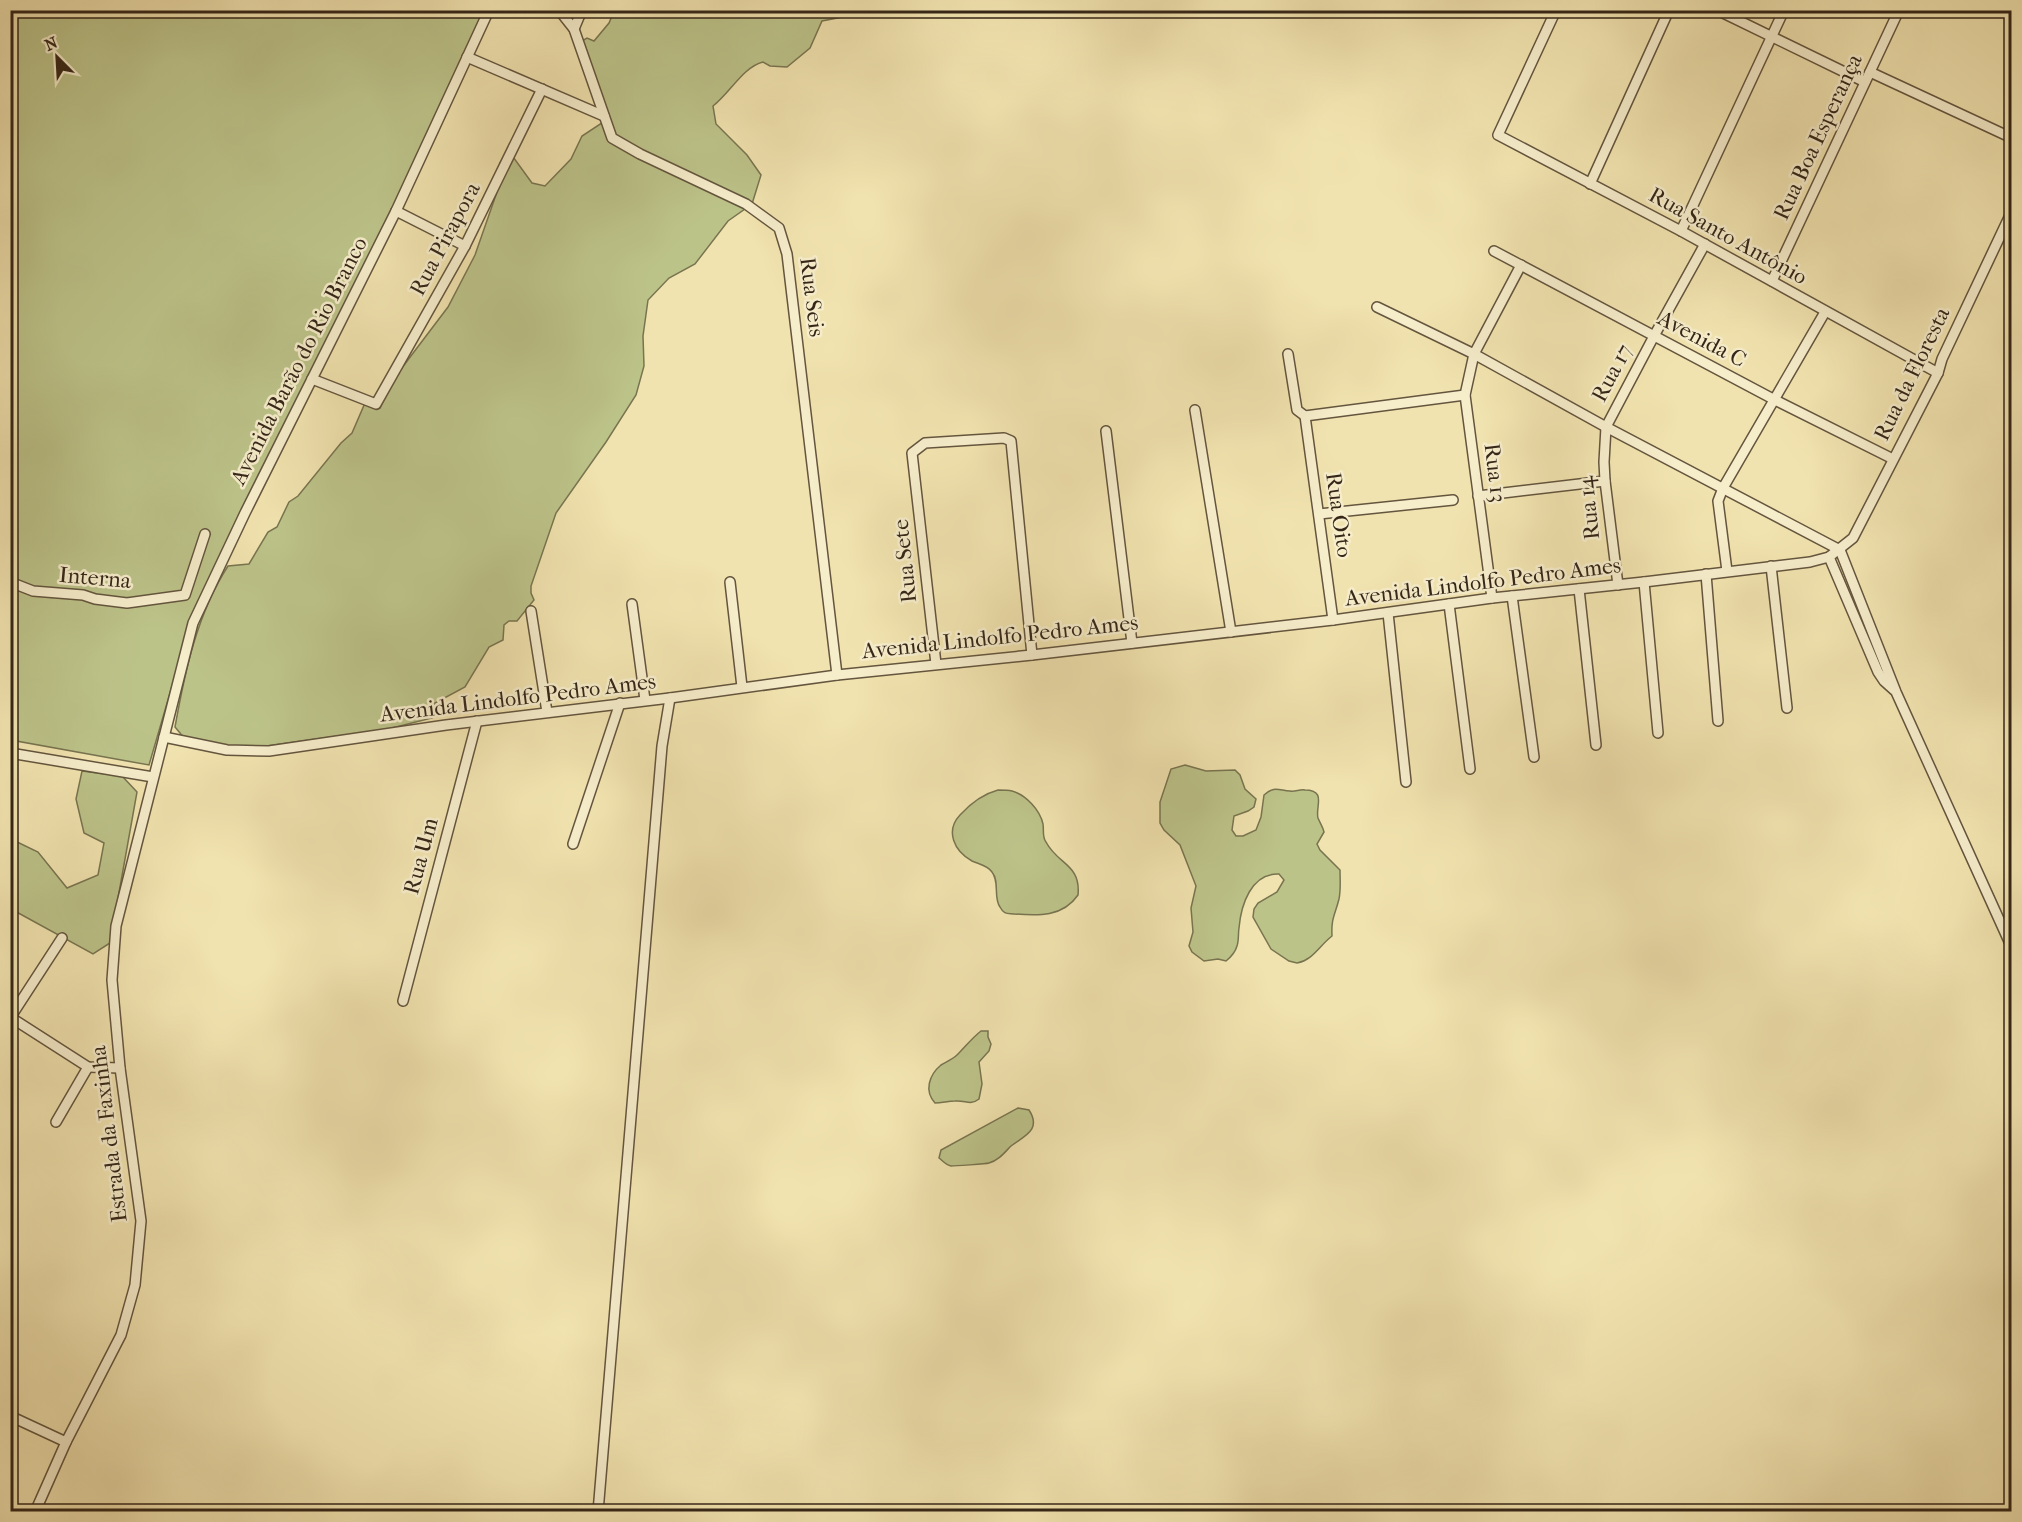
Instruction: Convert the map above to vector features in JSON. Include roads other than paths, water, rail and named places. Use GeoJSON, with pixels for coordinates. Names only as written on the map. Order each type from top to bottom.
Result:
{"type":"FeatureCollection","features":[{"type":"Feature","properties":{"kind":"street","name":"Avenida Barão do Rio Branco"},"geometry":{"type":"LineString","coordinates":[[164,737],[193,623],[245,513],[396,211],[489,10]]}},
{"type":"Feature","properties":{"kind":"street","name":"Rua Seis"},"geometry":{"type":"LineString","coordinates":[[559,10],[574,29],[612,138],[640,154],[746,204],[779,228],[788,254],[837,675]]}},
{"type":"Feature","properties":{"kind":"street"},"geometry":{"type":"LineString","coordinates":[[574,29],[582,10]]}},
{"type":"Feature","properties":{"kind":"street","name":"Rua Santo Antônio"},"geometry":{"type":"LineString","coordinates":[[1556,10],[1498,135],[1681,231],[1938,373]]}},
{"type":"Feature","properties":{"kind":"street"},"geometry":{"type":"LineString","coordinates":[[1590,184],[1669,10]]}},
{"type":"Feature","properties":{"kind":"street"},"geometry":{"type":"LineString","coordinates":[[1717,10],[1865,82]]}},
{"type":"Feature","properties":{"kind":"street"},"geometry":{"type":"LineString","coordinates":[[1681,231],[1784,10]]}},
{"type":"Feature","properties":{"kind":"street","name":"Rua Boa Esperança"},"geometry":{"type":"LineString","coordinates":[[1772,281],[1899,10]]}},
{"type":"Feature","properties":{"kind":"street"},"geometry":{"type":"LineString","coordinates":[[467,57],[604,116]]}},
{"type":"Feature","properties":{"kind":"street"},"geometry":{"type":"LineString","coordinates":[[1870,72],[2012,138]]}},
{"type":"Feature","properties":{"kind":"street","name":"Rua Pirapora"},"geometry":{"type":"LineString","coordinates":[[312,379],[376,405],[465,246],[542,89]]}},
{"type":"Feature","properties":{"kind":"street"},"geometry":{"type":"LineString","coordinates":[[396,211],[465,246]]}},
{"type":"Feature","properties":{"kind":"street","name":"Rua da Floresta"},"geometry":{"type":"LineString","coordinates":[[1840,550],[1853,538],[1938,373],[1942,359],[2012,211]]}},
{"type":"Feature","properties":{"kind":"street","name":"Rua 17"},"geometry":{"type":"LineString","coordinates":[[1606,426],[1705,244]]}},
{"type":"Feature","properties":{"kind":"street","name":"Avenida C"},"geometry":{"type":"LineString","coordinates":[[1494,251],[1775,400],[1893,459]]}},
{"type":"Feature","properties":{"kind":"street","name":"Rua 13"},"geometry":{"type":"LineString","coordinates":[[1492,598],[1465,395],[1474,354],[1521,265]]}},
{"type":"Feature","properties":{"kind":"street"},"geometry":{"type":"LineString","coordinates":[[1377,307],[1474,354],[1840,550],[1896,692],[2012,948]]}},
{"type":"Feature","properties":{"kind":"street"},"geometry":{"type":"LineString","coordinates":[[1727,571],[1718,501],[1825,312]]}},
{"type":"Feature","properties":{"kind":"street","name":"Rua Oito"},"geometry":{"type":"LineString","coordinates":[[1288,354],[1297,410],[1305,416],[1333,620]]}},
{"type":"Feature","properties":{"kind":"street"},"geometry":{"type":"LineString","coordinates":[[1305,416],[1465,395]]}},
{"type":"Feature","properties":{"kind":"street"},"geometry":{"type":"LineString","coordinates":[[1196,410],[1231,632]]}},
{"type":"Feature","properties":{"kind":"street","name":"Rua 14"},"geometry":{"type":"LineString","coordinates":[[1606,426],[1605,481],[1618,585]]}},
{"type":"Feature","properties":{"kind":"street"},"geometry":{"type":"LineString","coordinates":[[1106,431],[1132,643]]}},
{"type":"Feature","properties":{"kind":"street","name":"Rua Sete"},"geometry":{"type":"LineString","coordinates":[[936,664],[912,453],[925,443],[1004,438],[1011,441],[1032,655]]}},
{"type":"Feature","properties":{"kind":"street"},"geometry":{"type":"LineString","coordinates":[[1478,496],[1605,481]]}},
{"type":"Feature","properties":{"kind":"street"},"geometry":{"type":"LineString","coordinates":[[1319,514],[1453,500]]}},
{"type":"Feature","properties":{"kind":"street","name":"Interna"},"geometry":{"type":"LineString","coordinates":[[10,582],[40,592],[83,595],[127,603],[184,595],[205,534]]}},
{"type":"Feature","properties":{"kind":"street","name":"Avenida Lindolfo Pedro Ames"},"geometry":{"type":"LineString","coordinates":[[164,737],[226,750],[269,751],[477,721],[837,675],[1231,632],[1492,598],[1771,566],[1829,557],[1840,550]]}},
{"type":"Feature","properties":{"kind":"street"},"geometry":{"type":"LineString","coordinates":[[1829,557],[1878,672],[1896,692]]}},
{"type":"Feature","properties":{"kind":"street"},"geometry":{"type":"LineString","coordinates":[[1771,566],[1787,708]]}},
{"type":"Feature","properties":{"kind":"street"},"geometry":{"type":"LineString","coordinates":[[1706,574],[1718,721]]}},
{"type":"Feature","properties":{"kind":"street"},"geometry":{"type":"LineString","coordinates":[[730,582],[742,687]]}},
{"type":"Feature","properties":{"kind":"street"},"geometry":{"type":"LineString","coordinates":[[1644,582],[1658,733]]}},
{"type":"Feature","properties":{"kind":"street"},"geometry":{"type":"LineString","coordinates":[[1579,589],[1596,745]]}},
{"type":"Feature","properties":{"kind":"street"},"geometry":{"type":"LineString","coordinates":[[1512,596],[1534,757]]}},
{"type":"Feature","properties":{"kind":"street"},"geometry":{"type":"LineString","coordinates":[[632,604],[645,700]]}},
{"type":"Feature","properties":{"kind":"street"},"geometry":{"type":"LineString","coordinates":[[1449,604],[1470,770]]}},
{"type":"Feature","properties":{"kind":"street"},"geometry":{"type":"LineString","coordinates":[[531,611],[547,712]]}},
{"type":"Feature","properties":{"kind":"street"},"geometry":{"type":"LineString","coordinates":[[1388,613],[1406,782]]}},
{"type":"Feature","properties":{"kind":"street"},"geometry":{"type":"LineString","coordinates":[[598,1512],[662,746],[670,698]]}},
{"type":"Feature","properties":{"kind":"street"},"geometry":{"type":"LineString","coordinates":[[573,844],[620,703]]}},
{"type":"Feature","properties":{"kind":"street","name":"Rua Um"},"geometry":{"type":"LineString","coordinates":[[403,1001],[477,721]]}},
{"type":"Feature","properties":{"kind":"street","name":"Estrada da Faxinha"},"geometry":{"type":"LineString","coordinates":[[35,1512],[66,1442],[121,1335],[135,1285],[141,1221],[120,1068],[112,980],[116,927],[164,737]]}},
{"type":"Feature","properties":{"kind":"street"},"geometry":{"type":"LineString","coordinates":[[10,753],[153,777]]}},
{"type":"Feature","properties":{"kind":"street"},"geometry":{"type":"LineString","coordinates":[[62,938],[11,1017],[88,1067],[120,1068]]}},
{"type":"Feature","properties":{"kind":"street"},"geometry":{"type":"LineString","coordinates":[[56,1122],[88,1067]]}},
{"type":"Feature","properties":{"kind":"street"},"geometry":{"type":"LineString","coordinates":[[10,1416],[66,1442]]}}]}
